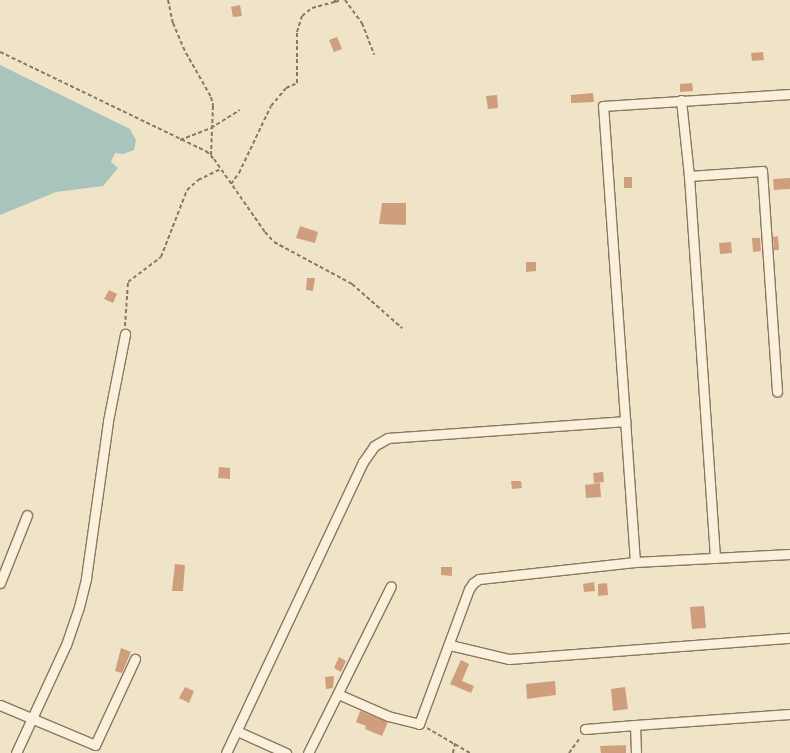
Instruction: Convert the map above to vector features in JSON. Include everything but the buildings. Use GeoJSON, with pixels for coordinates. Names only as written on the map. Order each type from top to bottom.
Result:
{"type":"FeatureCollection","features":[{"type":"Feature","properties":{"kind":"street"},"geometry":{"type":"LineString","coordinates":[[635,562],[603,106],[790,94]]}},
{"type":"Feature","properties":{"kind":"street"},"geometry":{"type":"LineString","coordinates":[[681,100],[689,176],[715,558]]}},
{"type":"Feature","properties":{"kind":"street"},"geometry":{"type":"LineString","coordinates":[[689,176],[762,170],[777,390]]}},
{"type":"Feature","properties":{"kind":"street"},"geometry":{"type":"LineString","coordinates":[[16,753],[66,646],[79,607],[86,578],[108,421],[125,334]]}},
{"type":"Feature","properties":{"kind":"street"},"geometry":{"type":"LineString","coordinates":[[226,753],[363,462],[374,446],[388,438],[625,421]]}},
{"type":"Feature","properties":{"kind":"street"},"geometry":{"type":"LineString","coordinates":[[0,583],[27,515]]}},
{"type":"Feature","properties":{"kind":"street"},"geometry":{"type":"LineString","coordinates":[[338,694],[388,716],[420,724],[469,589],[476,580],[635,562],[790,554]]}},
{"type":"Feature","properties":{"kind":"street"},"geometry":{"type":"LineString","coordinates":[[308,753],[391,586]]}},
{"type":"Feature","properties":{"kind":"street"},"geometry":{"type":"LineString","coordinates":[[450,645],[509,659],[790,638]]}},
{"type":"Feature","properties":{"kind":"street"},"geometry":{"type":"LineString","coordinates":[[0,705],[95,745],[135,659]]}},
{"type":"Feature","properties":{"kind":"street"},"geometry":{"type":"LineString","coordinates":[[585,729],[790,714]]}},
{"type":"Feature","properties":{"kind":"street"},"geometry":{"type":"LineString","coordinates":[[635,725],[636,753]]}},
{"type":"Feature","properties":{"kind":"street"},"geometry":{"type":"LineString","coordinates":[[237,731],[286,753]]}},
{"type":"Feature","properties":{"kind":"path"},"geometry":{"type":"LineString","coordinates":[[168,0],[173,23],[186,53],[211,97],[213,106],[211,155]]}},
{"type":"Feature","properties":{"kind":"path"},"geometry":{"type":"LineString","coordinates":[[231,184],[239,173],[271,106],[286,88],[297,83],[297,32],[302,16],[312,8],[341,0]]}},
{"type":"Feature","properties":{"kind":"path"},"geometry":{"type":"LineString","coordinates":[[344,0],[362,23],[374,55]]}},
{"type":"Feature","properties":{"kind":"path"},"geometry":{"type":"LineString","coordinates":[[0,52],[211,155],[274,242],[352,284],[402,328]]}},
{"type":"Feature","properties":{"kind":"path"},"geometry":{"type":"LineString","coordinates":[[180,140],[211,128],[240,110]]}},
{"type":"Feature","properties":{"kind":"path"},"geometry":{"type":"LineString","coordinates":[[125,334],[128,282],[162,257],[187,190],[198,180],[222,169]]}},
{"type":"Feature","properties":{"kind":"path"},"geometry":{"type":"LineString","coordinates":[[420,724],[470,753]]}},
{"type":"Feature","properties":{"kind":"path"},"geometry":{"type":"LineString","coordinates":[[569,753],[585,729]]}},
{"type":"Feature","properties":{"kind":"path"},"geometry":{"type":"LineString","coordinates":[[453,753],[455,743]]}},
{"type":"Feature","properties":{"kind":"water"},"geometry":{"type":"Polygon","coordinates":[[[0,65],[130,129],[136,140],[134,150],[123,154],[115,153],[111,162],[118,168],[103,186],[56,192],[0,215],[0,65]]]}}]}
